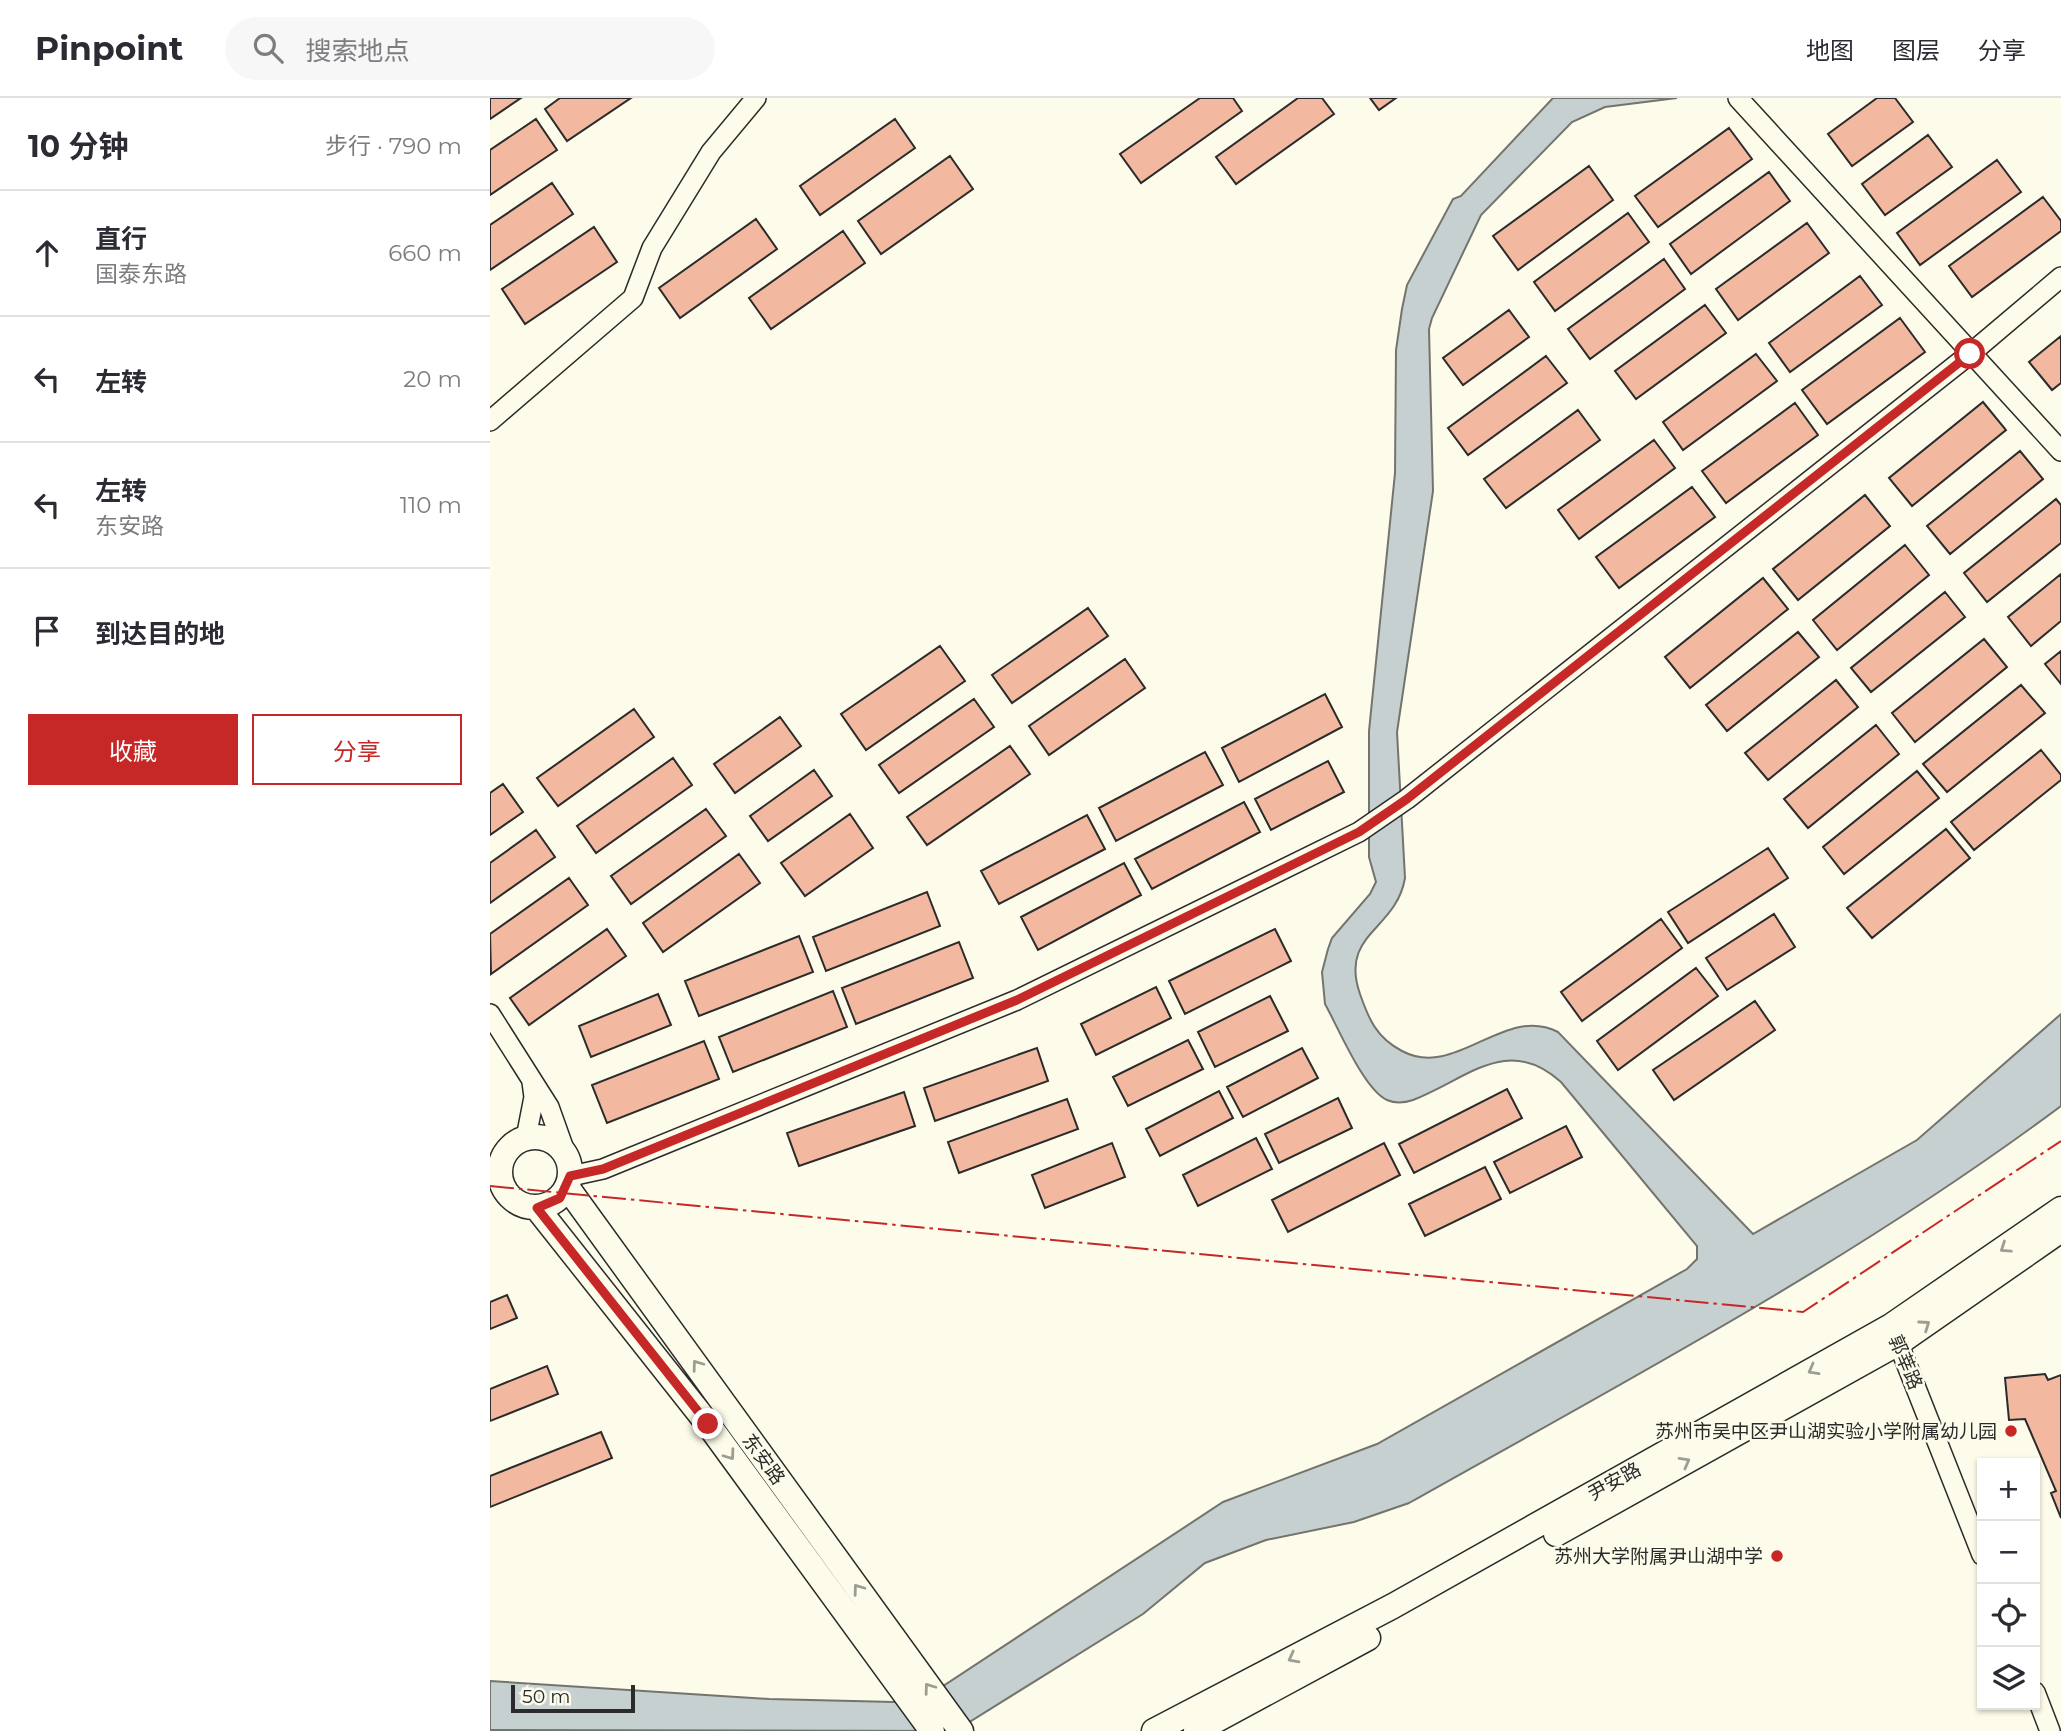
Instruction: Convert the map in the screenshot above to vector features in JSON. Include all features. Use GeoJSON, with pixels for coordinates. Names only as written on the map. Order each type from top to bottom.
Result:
{"type":"FeatureCollection","features":[{"type":"Feature","properties":{"kind":"main road"},"geometry":{"type":"LineString","coordinates":[[545,1138],[568,1172],[560,1198],[537,1208],[516,1203],[496,1183],[509,1145],[545,1138]]}},
{"type":"Feature","properties":{"kind":"main road","name":"东安路"},"geometry":{"type":"LineString","coordinates":[[568,1172],[888,1652],[932,1731]]}},
{"type":"Feature","properties":{"kind":"main road","name":"东安路"},"geometry":{"type":"LineString","coordinates":[[537,1208],[888,1652],[961,1731]]}},
{"type":"Feature","properties":{"kind":"main road","name":"尹安路"},"geometry":{"type":"LineString","coordinates":[[1154,1731],[1393,1606],[1896,1334],[2061,1209]]}},
{"type":"Feature","properties":{"kind":"main road","name":"尹安路"},"geometry":{"type":"LineString","coordinates":[[1196,1731],[1896,1334],[2061,1230]]}},
{"type":"Feature","properties":{"kind":"street"},"geometry":{"type":"LineString","coordinates":[[490,421],[633,298],[652,248],[711,152],[756,98]]}},
{"type":"Feature","properties":{"kind":"street"},"geometry":{"type":"LineString","coordinates":[[1738,98],[2061,451]]}},
{"type":"Feature","properties":{"kind":"street"},"geometry":{"type":"LineString","coordinates":[[490,1014],[549,1107],[568,1172],[603,1169],[1017,1000],[1359,832],[1407,799],[1970,354],[2061,277]]}},
{"type":"Feature","properties":{"kind":"street"},"geometry":{"type":"LineString","coordinates":[[509,1145],[534,1097],[531,1077]]}},
{"type":"Feature","properties":{"kind":"street","name":"郭莘路"},"geometry":{"type":"LineString","coordinates":[[1896,1334],[1977,1542]]}},
{"type":"Feature","properties":{"kind":"street"},"geometry":{"type":"LineString","coordinates":[[2040,1705],[2050,1731]]}},
{"type":"Feature","properties":{"kind":"shaded area"},"geometry":{"type":"Polygon","coordinates":[[[1553,98],[1677,98],[1605,107],[1572,122],[1481,215],[1432,318],[1429,329],[1433,491],[1397,732],[1405,878],[1400,896],[1363,944],[1357,958],[1356,974],[1360,994],[1371,1020],[1380,1034],[1393,1046],[1422,1057],[1442,1056],[1518,1027],[1538,1026],[1558,1032],[1753,1234],[1917,1140],[2061,1014],[2061,1106],[1904,1215],[1659,1363],[1409,1503],[1354,1522],[1266,1540],[1205,1563],[1143,1614],[955,1731],[490,1730],[490,1681],[769,1699],[907,1701],[940,1688],[1223,1502],[1377,1444],[1687,1269],[1697,1259],[1697,1246],[1561,1082],[1541,1068],[1523,1061],[1505,1061],[1470,1072],[1413,1100],[1400,1103],[1390,1101],[1378,1094],[1369,1084],[1325,1004],[1322,972],[1332,938],[1370,894],[1376,882],[1369,857],[1369,731],[1395,473],[1396,350],[1407,285],[1453,199],[1461,196],[1553,98]]]}},
{"type":"Feature","properties":{"kind":"building"},"geometry":{"type":"Polygon","coordinates":[[[490,98],[521,98],[490,119],[490,98]]]}},
{"type":"Feature","properties":{"kind":"building"},"geometry":{"type":"Polygon","coordinates":[[[560,98],[631,98],[567,141],[545,109],[560,98]]]}},
{"type":"Feature","properties":{"kind":"building"},"geometry":{"type":"Polygon","coordinates":[[[1200,98],[1233,98],[1242,111],[1141,183],[1120,154],[1200,98]]]}},
{"type":"Feature","properties":{"kind":"building"},"geometry":{"type":"Polygon","coordinates":[[[1298,98],[1322,98],[1334,114],[1236,184],[1216,157],[1298,98]]]}},
{"type":"Feature","properties":{"kind":"building"},"geometry":{"type":"Polygon","coordinates":[[[1370,98],[1396,98],[1379,110],[1370,98]]]}},
{"type":"Feature","properties":{"kind":"building"},"geometry":{"type":"Polygon","coordinates":[[[1877,98],[1895,98],[1913,122],[1852,166],[1828,134],[1877,98]]]}},
{"type":"Feature","properties":{"kind":"building"},"geometry":{"type":"Polygon","coordinates":[[[536,119],[557,150],[490,195],[490,150],[536,119]]]}},
{"type":"Feature","properties":{"kind":"building"},"geometry":{"type":"Polygon","coordinates":[[[895,119],[915,148],[820,215],[800,186],[895,119]]]}},
{"type":"Feature","properties":{"kind":"building"},"geometry":{"type":"Polygon","coordinates":[[[1729,128],[1752,159],[1658,227],[1635,196],[1729,128]]]}},
{"type":"Feature","properties":{"kind":"building"},"geometry":{"type":"Polygon","coordinates":[[[1928,135],[1952,167],[1885,215],[1862,184],[1928,135]]]}},
{"type":"Feature","properties":{"kind":"building"},"geometry":{"type":"Polygon","coordinates":[[[950,156],[973,189],[881,254],[858,221],[950,156]]]}},
{"type":"Feature","properties":{"kind":"building"},"geometry":{"type":"Polygon","coordinates":[[[1997,160],[2021,192],[1920,265],[1897,233],[1997,160]]]}},
{"type":"Feature","properties":{"kind":"building"},"geometry":{"type":"Polygon","coordinates":[[[1589,166],[1613,200],[1518,270],[1493,236],[1589,166]]]}},
{"type":"Feature","properties":{"kind":"building"},"geometry":{"type":"Polygon","coordinates":[[[1769,172],[1790,201],[1691,274],[1670,244],[1769,172]]]}},
{"type":"Feature","properties":{"kind":"building"},"geometry":{"type":"Polygon","coordinates":[[[552,183],[573,214],[490,270],[490,225],[552,183]]]}},
{"type":"Feature","properties":{"kind":"building"},"geometry":{"type":"Polygon","coordinates":[[[2043,197],[2061,221],[2061,231],[1972,297],[1949,266],[2043,197]]]}},
{"type":"Feature","properties":{"kind":"building"},"geometry":{"type":"Polygon","coordinates":[[[1628,213],[1649,242],[1555,311],[1534,282],[1628,213]]]}},
{"type":"Feature","properties":{"kind":"building"},"geometry":{"type":"Polygon","coordinates":[[[756,219],[777,249],[680,318],[659,288],[756,219]]]}},
{"type":"Feature","properties":{"kind":"building"},"geometry":{"type":"Polygon","coordinates":[[[1807,223],[1829,253],[1738,320],[1716,289],[1807,223]]]}},
{"type":"Feature","properties":{"kind":"building"},"geometry":{"type":"Polygon","coordinates":[[[594,227],[617,262],[525,324],[502,289],[594,227]]]}},
{"type":"Feature","properties":{"kind":"building"},"geometry":{"type":"Polygon","coordinates":[[[843,231],[865,263],[771,329],[749,298],[843,231]]]}},
{"type":"Feature","properties":{"kind":"building"},"geometry":{"type":"Polygon","coordinates":[[[1664,259],[1685,289],[1590,359],[1568,329],[1664,259]]]}},
{"type":"Feature","properties":{"kind":"building"},"geometry":{"type":"Polygon","coordinates":[[[1860,276],[1882,305],[1790,372],[1769,343],[1860,276]]]}},
{"type":"Feature","properties":{"kind":"building"},"geometry":{"type":"Polygon","coordinates":[[[1705,305],[1726,333],[1636,399],[1615,371],[1705,305]]]}},
{"type":"Feature","properties":{"kind":"building"},"geometry":{"type":"Polygon","coordinates":[[[1509,310],[1529,337],[1463,385],[1443,358],[1509,310]]]}},
{"type":"Feature","properties":{"kind":"building"},"geometry":{"type":"Polygon","coordinates":[[[1900,318],[1925,352],[1827,424],[1802,390],[1900,318]]]}},
{"type":"Feature","properties":{"kind":"building"},"geometry":{"type":"Polygon","coordinates":[[[2061,336],[2061,383],[2052,390],[2029,362],[2061,336]]]}},
{"type":"Feature","properties":{"kind":"building"},"geometry":{"type":"Polygon","coordinates":[[[1756,354],[1777,381],[1683,450],[1663,422],[1756,354]]]}},
{"type":"Feature","properties":{"kind":"building"},"geometry":{"type":"Polygon","coordinates":[[[1546,356],[1567,383],[1468,455],[1448,428],[1546,356]]]}},
{"type":"Feature","properties":{"kind":"building"},"geometry":{"type":"Polygon","coordinates":[[[1983,402],[2006,430],[1912,506],[1889,478],[1983,402]]]}},
{"type":"Feature","properties":{"kind":"building"},"geometry":{"type":"Polygon","coordinates":[[[1795,403],[1818,435],[1726,503],[1702,471],[1795,403]]]}},
{"type":"Feature","properties":{"kind":"building"},"geometry":{"type":"Polygon","coordinates":[[[1578,410],[1600,440],[1506,508],[1484,479],[1578,410]]]}},
{"type":"Feature","properties":{"kind":"building"},"geometry":{"type":"Polygon","coordinates":[[[1654,440],[1675,468],[1579,539],[1558,510],[1654,440]]]}},
{"type":"Feature","properties":{"kind":"building"},"geometry":{"type":"Polygon","coordinates":[[[2020,451],[2043,479],[1950,554],[1927,526],[2020,451]]]}},
{"type":"Feature","properties":{"kind":"building"},"geometry":{"type":"Polygon","coordinates":[[[1692,487],[1715,517],[1619,588],[1596,557],[1692,487]]]}},
{"type":"Feature","properties":{"kind":"building"},"geometry":{"type":"Polygon","coordinates":[[[1865,495],[1890,526],[1798,600],[1773,569],[1865,495]]]}},
{"type":"Feature","properties":{"kind":"building"},"geometry":{"type":"Polygon","coordinates":[[[2056,499],[2061,505],[2061,543],[1987,602],[1964,573],[2056,499]]]}},
{"type":"Feature","properties":{"kind":"building"},"geometry":{"type":"Polygon","coordinates":[[[1905,545],[1929,575],[1837,650],[1813,620],[1905,545]]]}},
{"type":"Feature","properties":{"kind":"building"},"geometry":{"type":"Polygon","coordinates":[[[2061,574],[2061,621],[2031,646],[2008,617],[2061,574]]]}},
{"type":"Feature","properties":{"kind":"building"},"geometry":{"type":"Polygon","coordinates":[[[1763,578],[1788,609],[1690,688],[1665,657],[1763,578]]]}},
{"type":"Feature","properties":{"kind":"building"},"geometry":{"type":"Polygon","coordinates":[[[1945,592],[1965,617],[1871,692],[1851,668],[1945,592]]]}},
{"type":"Feature","properties":{"kind":"building"},"geometry":{"type":"Polygon","coordinates":[[[1088,608],[1108,636],[1012,703],[992,675],[1088,608]]]}},
{"type":"Feature","properties":{"kind":"building"},"geometry":{"type":"Polygon","coordinates":[[[1798,632],[1819,657],[1727,731],[1706,705],[1798,632]]]}},
{"type":"Feature","properties":{"kind":"building"},"geometry":{"type":"Polygon","coordinates":[[[1984,639],[2007,667],[1915,742],[1892,713],[1984,639]]]}},
{"type":"Feature","properties":{"kind":"building"},"geometry":{"type":"Polygon","coordinates":[[[940,646],[965,681],[866,750],[841,714],[940,646]]]}},
{"type":"Feature","properties":{"kind":"building"},"geometry":{"type":"Polygon","coordinates":[[[2061,651],[2061,684],[2045,664],[2061,651]]]}},
{"type":"Feature","properties":{"kind":"building"},"geometry":{"type":"Polygon","coordinates":[[[1125,659],[1145,688],[1049,755],[1029,726],[1125,659]]]}},
{"type":"Feature","properties":{"kind":"building"},"geometry":{"type":"Polygon","coordinates":[[[1836,680],[1858,707],[1768,780],[1745,753],[1836,680]]]}},
{"type":"Feature","properties":{"kind":"building"},"geometry":{"type":"Polygon","coordinates":[[[2021,685],[2045,713],[1947,792],[1923,764],[2021,685]]]}},
{"type":"Feature","properties":{"kind":"building"},"geometry":{"type":"Polygon","coordinates":[[[1325,694],[1342,727],[1239,782],[1222,748],[1325,694]]]}},
{"type":"Feature","properties":{"kind":"building"},"geometry":{"type":"Polygon","coordinates":[[[974,699],[994,727],[899,793],[879,765],[974,699]]]}},
{"type":"Feature","properties":{"kind":"building"},"geometry":{"type":"Polygon","coordinates":[[[634,709],[654,737],[558,806],[537,778],[634,709]]]}},
{"type":"Feature","properties":{"kind":"building"},"geometry":{"type":"Polygon","coordinates":[[[780,717],[801,746],[735,793],[714,764],[780,717]]]}},
{"type":"Feature","properties":{"kind":"building"},"geometry":{"type":"Polygon","coordinates":[[[1876,725],[1899,754],[1808,828],[1784,799],[1876,725]]]}},
{"type":"Feature","properties":{"kind":"building"},"geometry":{"type":"Polygon","coordinates":[[[1010,746],[1030,774],[927,845],[907,817],[1010,746]]]}},
{"type":"Feature","properties":{"kind":"building"},"geometry":{"type":"Polygon","coordinates":[[[2041,750],[2061,775],[2061,780],[1974,850],[1951,822],[2041,750]]]}},
{"type":"Feature","properties":{"kind":"building"},"geometry":{"type":"Polygon","coordinates":[[[1205,752],[1223,785],[1116,841],[1099,808],[1205,752]]]}},
{"type":"Feature","properties":{"kind":"building"},"geometry":{"type":"Polygon","coordinates":[[[673,758],[692,785],[596,853],[577,826],[673,758]]]}},
{"type":"Feature","properties":{"kind":"building"},"geometry":{"type":"Polygon","coordinates":[[[1328,761],[1344,792],[1271,830],[1255,799],[1328,761]]]}},
{"type":"Feature","properties":{"kind":"building"},"geometry":{"type":"Polygon","coordinates":[[[814,770],[832,796],[768,841],[750,816],[814,770]]]}},
{"type":"Feature","properties":{"kind":"building"},"geometry":{"type":"Polygon","coordinates":[[[1917,771],[1939,798],[1844,874],[1823,847],[1917,771]]]}},
{"type":"Feature","properties":{"kind":"building"},"geometry":{"type":"Polygon","coordinates":[[[503,784],[523,812],[490,835],[490,793],[503,784]]]}},
{"type":"Feature","properties":{"kind":"building"},"geometry":{"type":"Polygon","coordinates":[[[1244,802],[1260,832],[1152,889],[1135,859],[1244,802]]]}},
{"type":"Feature","properties":{"kind":"building"},"geometry":{"type":"Polygon","coordinates":[[[706,809],[726,836],[631,904],[611,876],[706,809]]]}},
{"type":"Feature","properties":{"kind":"building"},"geometry":{"type":"Polygon","coordinates":[[[850,814],[873,848],[805,896],[781,863],[850,814]]]}},
{"type":"Feature","properties":{"kind":"building"},"geometry":{"type":"Polygon","coordinates":[[[1087,815],[1105,849],[999,904],[981,871],[1087,815]]]}},
{"type":"Feature","properties":{"kind":"building"},"geometry":{"type":"Polygon","coordinates":[[[1946,829],[1970,858],[1872,938],[1847,908],[1946,829]]]}},
{"type":"Feature","properties":{"kind":"building"},"geometry":{"type":"Polygon","coordinates":[[[536,830],[555,857],[490,903],[490,863],[536,830]]]}},
{"type":"Feature","properties":{"kind":"building"},"geometry":{"type":"Polygon","coordinates":[[[1768,848],[1788,878],[1688,943],[1668,912],[1768,848]]]}},
{"type":"Feature","properties":{"kind":"building"},"geometry":{"type":"Polygon","coordinates":[[[739,854],[760,883],[663,952],[643,923],[739,854]]]}},
{"type":"Feature","properties":{"kind":"building"},"geometry":{"type":"Polygon","coordinates":[[[1124,863],[1141,895],[1038,950],[1021,917],[1124,863]]]}},
{"type":"Feature","properties":{"kind":"building"},"geometry":{"type":"Polygon","coordinates":[[[569,878],[588,905],[491,974],[490,934],[569,878]]]}},
{"type":"Feature","properties":{"kind":"building"},"geometry":{"type":"Polygon","coordinates":[[[927,892],[940,926],[826,971],[813,937],[927,892]]]}},
{"type":"Feature","properties":{"kind":"building"},"geometry":{"type":"Polygon","coordinates":[[[1774,914],[1795,947],[1727,990],[1706,958],[1774,914]]]}},
{"type":"Feature","properties":{"kind":"building"},"geometry":{"type":"Polygon","coordinates":[[[1661,919],[1682,948],[1582,1021],[1561,992],[1661,919]]]}},
{"type":"Feature","properties":{"kind":"building"},"geometry":{"type":"Polygon","coordinates":[[[607,929],[626,956],[529,1025],[510,998],[607,929]]]}},
{"type":"Feature","properties":{"kind":"building"},"geometry":{"type":"Polygon","coordinates":[[[1275,929],[1291,961],[1185,1014],[1169,981],[1275,929]]]}},
{"type":"Feature","properties":{"kind":"building"},"geometry":{"type":"Polygon","coordinates":[[[799,936],[813,972],[699,1016],[685,981],[799,936]]]}},
{"type":"Feature","properties":{"kind":"building"},"geometry":{"type":"Polygon","coordinates":[[[959,942],[973,978],[856,1024],[842,988],[959,942]]]}},
{"type":"Feature","properties":{"kind":"building"},"geometry":{"type":"Polygon","coordinates":[[[1696,968],[1718,996],[1618,1070],[1597,1041],[1696,968]]]}},
{"type":"Feature","properties":{"kind":"building"},"geometry":{"type":"Polygon","coordinates":[[[1156,987],[1171,1018],[1096,1055],[1081,1024],[1156,987]]]}},
{"type":"Feature","properties":{"kind":"building"},"geometry":{"type":"Polygon","coordinates":[[[833,991],[847,1027],[733,1072],[719,1037],[833,991]]]}},
{"type":"Feature","properties":{"kind":"building"},"geometry":{"type":"Polygon","coordinates":[[[658,994],[671,1025],[591,1057],[579,1026],[658,994]]]}},
{"type":"Feature","properties":{"kind":"building"},"geometry":{"type":"Polygon","coordinates":[[[1270,996],[1288,1031],[1215,1067],[1198,1032],[1270,996]]]}},
{"type":"Feature","properties":{"kind":"building"},"geometry":{"type":"Polygon","coordinates":[[[1755,1001],[1775,1030],[1674,1100],[1653,1070],[1755,1001]]]}},
{"type":"Feature","properties":{"kind":"building"},"geometry":{"type":"Polygon","coordinates":[[[1188,1040],[1203,1069],[1128,1106],[1113,1077],[1188,1040]]]}},
{"type":"Feature","properties":{"kind":"building"},"geometry":{"type":"Polygon","coordinates":[[[704,1041],[719,1079],[607,1123],[592,1085],[704,1041]]]}},
{"type":"Feature","properties":{"kind":"building"},"geometry":{"type":"Polygon","coordinates":[[[1037,1048],[1048,1081],[935,1121],[924,1088],[1037,1048]]]}},
{"type":"Feature","properties":{"kind":"building"},"geometry":{"type":"Polygon","coordinates":[[[1302,1048],[1318,1078],[1243,1117],[1227,1087],[1302,1048]]]}},
{"type":"Feature","properties":{"kind":"building"},"geometry":{"type":"Polygon","coordinates":[[[1507,1089],[1522,1118],[1414,1173],[1399,1144],[1507,1089]]]}},
{"type":"Feature","properties":{"kind":"building"},"geometry":{"type":"Polygon","coordinates":[[[1219,1091],[1233,1118],[1160,1156],[1146,1129],[1219,1091]]]}},
{"type":"Feature","properties":{"kind":"building"},"geometry":{"type":"Polygon","coordinates":[[[904,1092],[915,1126],[799,1166],[787,1133],[904,1092]]]}},
{"type":"Feature","properties":{"kind":"building"},"geometry":{"type":"Polygon","coordinates":[[[1338,1098],[1352,1128],[1279,1163],[1265,1134],[1338,1098]]]}},
{"type":"Feature","properties":{"kind":"building"},"geometry":{"type":"Polygon","coordinates":[[[1067,1099],[1078,1129],[959,1173],[948,1142],[1067,1099]]]}},
{"type":"Feature","properties":{"kind":"building"},"geometry":{"type":"Polygon","coordinates":[[[1566,1126],[1582,1157],[1510,1193],[1494,1162],[1566,1126]]]}},
{"type":"Feature","properties":{"kind":"building"},"geometry":{"type":"Polygon","coordinates":[[[1256,1138],[1272,1169],[1198,1206],[1183,1175],[1256,1138]]]}},
{"type":"Feature","properties":{"kind":"building"},"geometry":{"type":"Polygon","coordinates":[[[1112,1143],[1125,1177],[1045,1208],[1032,1175],[1112,1143]]]}},
{"type":"Feature","properties":{"kind":"building"},"geometry":{"type":"Polygon","coordinates":[[[1384,1143],[1400,1175],[1288,1232],[1272,1200],[1384,1143]]]}},
{"type":"Feature","properties":{"kind":"building"},"geometry":{"type":"Polygon","coordinates":[[[1485,1167],[1501,1199],[1425,1236],[1409,1204],[1485,1167]]]}},
{"type":"Feature","properties":{"kind":"building"},"geometry":{"type":"Polygon","coordinates":[[[507,1295],[517,1318],[490,1329],[490,1302],[507,1295]]]}},
{"type":"Feature","properties":{"kind":"building"},"geometry":{"type":"Polygon","coordinates":[[[547,1366],[558,1394],[490,1421],[490,1389],[547,1366]]]}},
{"type":"Feature","properties":{"kind":"building"},"geometry":{"type":"Polygon","coordinates":[[[2045,1374],[2048,1380],[2061,1375],[2061,1518],[2051,1493],[2056,1491],[2025,1419],[2009,1420],[2005,1378],[2045,1374]]]}},
{"type":"Feature","properties":{"kind":"building"},"geometry":{"type":"Polygon","coordinates":[[[601,1432],[612,1458],[490,1507],[490,1476],[601,1432]]]}},
{"type":"Feature","properties":{"kind":"power"},"geometry":{"type":"LineString","coordinates":[[490,1186],[1803,1312],[2061,1141]]}},
{"type":"Feature","properties":{"kind":"place","name":"苏州市吴中区尹山湖实验小学附属幼儿园"},"geometry":{"type":"Point","coordinates":[2011,1431]}},
{"type":"Feature","properties":{"kind":"place","name":"苏州大学附属尹山湖中学"},"geometry":{"type":"Point","coordinates":[1777,1556]}},
{"type":"Feature","properties":{"kind":"route"},"geometry":{"type":"LineString","coordinates":[[708,1424],[537,1208],[560,1198],[568,1187],[570,1176],[603,1169],[1017,1000],[1359,832],[1407,799],[1970,354]]}}]}
